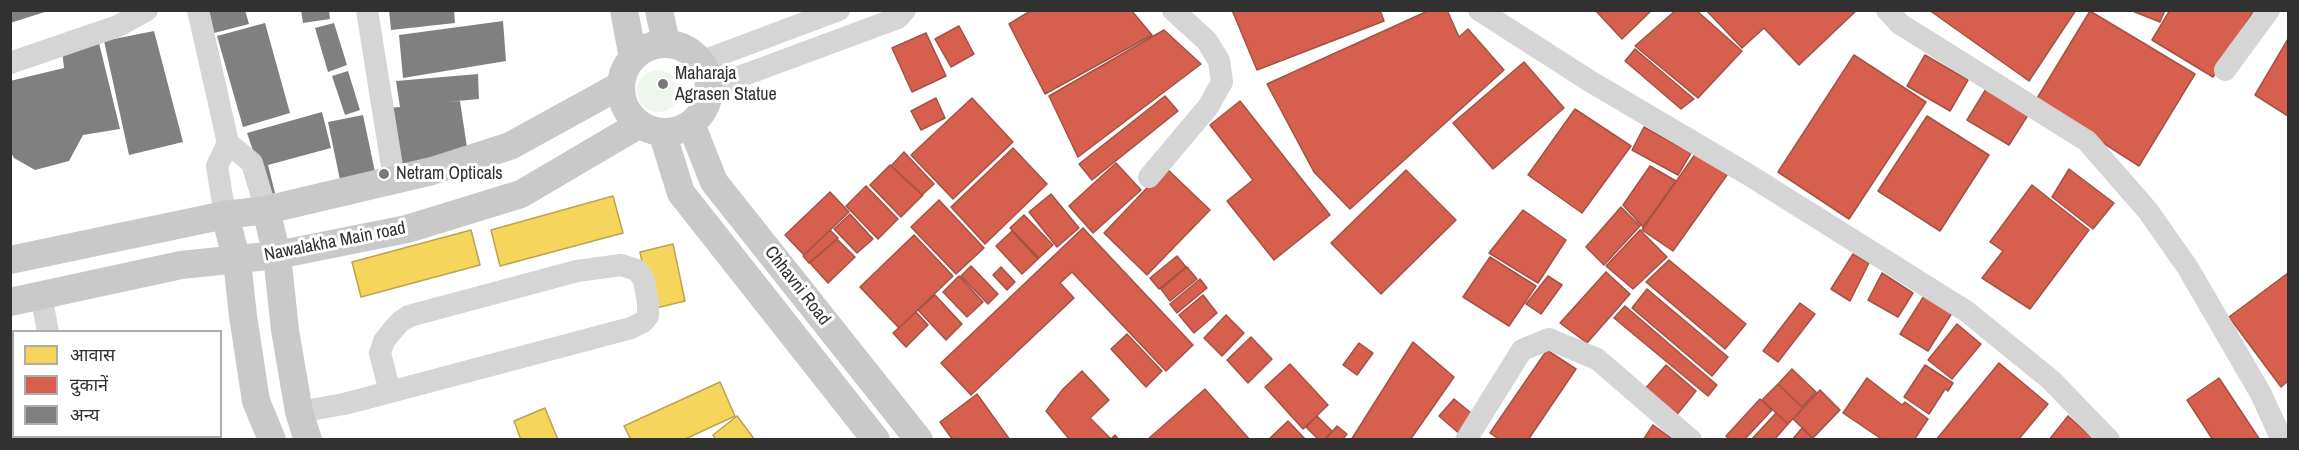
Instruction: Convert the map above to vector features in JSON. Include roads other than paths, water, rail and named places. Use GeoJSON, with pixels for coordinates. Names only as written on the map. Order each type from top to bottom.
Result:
{"type":"FeatureCollection","features":[{"type":"Feature","properties":{"kind":"main road"},"geometry":{"type":"LineString","coordinates":[[624,10],[633,58]]}},
{"type":"Feature","properties":{"kind":"main road"},"geometry":{"type":"LineString","coordinates":[[659,10],[666,44]]}},
{"type":"Feature","properties":{"kind":"main road"},"geometry":{"type":"LineString","coordinates":[[666,44],[683,47],[698,57],[709,95],[701,114],[691,124],[674,132],[651,128],[629,114],[623,100],[621,85],[625,70],[633,58],[643,50],[666,44]]}},
{"type":"Feature","properties":{"kind":"main road"},"geometry":{"type":"LineString","coordinates":[[10,260],[225,215],[266,210],[432,171],[510,146],[621,85]]}},
{"type":"Feature","properties":{"kind":"main road","name":"Chhavni Road"},"geometry":{"type":"LineString","coordinates":[[691,124],[714,182],[919,440]]}},
{"type":"Feature","properties":{"kind":"main road","name":"Chhavni Road"},"geometry":{"type":"LineString","coordinates":[[651,128],[681,193],[876,440]]}},
{"type":"Feature","properties":{"kind":"main road","name":"Nawalakha Main road"},"geometry":{"type":"LineString","coordinates":[[10,302],[181,265],[237,261],[277,255],[407,229],[521,194],[651,128]]}},
{"type":"Feature","properties":{"kind":"main road"},"geometry":{"type":"LineString","coordinates":[[266,210],[277,255],[285,330],[299,412],[308,440]]}},
{"type":"Feature","properties":{"kind":"main road"},"geometry":{"type":"LineString","coordinates":[[225,215],[237,261],[256,401],[272,440]]}},
{"type":"Feature","properties":{"kind":"street"},"geometry":{"type":"LineString","coordinates":[[10,63],[118,26],[147,10]]}},
{"type":"Feature","properties":{"kind":"street"},"geometry":{"type":"LineString","coordinates":[[198,10],[228,143],[252,163],[266,210]]}},
{"type":"Feature","properties":{"kind":"street"},"geometry":{"type":"LineString","coordinates":[[367,10],[394,179]]}},
{"type":"Feature","properties":{"kind":"street"},"geometry":{"type":"LineString","coordinates":[[704,75],[839,10]]}},
{"type":"Feature","properties":{"kind":"street"},"geometry":{"type":"LineString","coordinates":[[704,75],[898,18],[905,10]]}},
{"type":"Feature","properties":{"kind":"street"},"geometry":{"type":"LineString","coordinates":[[1149,177],[1208,107],[1222,82],[1219,61],[1207,40],[1173,10]]}},
{"type":"Feature","properties":{"kind":"street"},"geometry":{"type":"LineString","coordinates":[[1479,10],[1588,80],[1749,175],[1966,311],[2051,380],[2109,440]]}},
{"type":"Feature","properties":{"kind":"street"},"geometry":{"type":"LineString","coordinates":[[1887,10],[1900,24],[2086,141],[2148,212],[2188,268],[2283,429]]}},
{"type":"Feature","properties":{"kind":"street"},"geometry":{"type":"LineString","coordinates":[[2225,70],[2268,10]]}},
{"type":"Feature","properties":{"kind":"street"},"geometry":{"type":"LineString","coordinates":[[225,215],[217,166],[228,143]]}},
{"type":"Feature","properties":{"kind":"street"},"geometry":{"type":"LineString","coordinates":[[299,412],[344,404],[390,392],[631,328],[643,322],[648,316],[644,280],[637,270],[621,265],[578,271],[409,316],[400,322],[384,341],[380,353],[390,392]]}},
{"type":"Feature","properties":{"kind":"street"},"geometry":{"type":"LineString","coordinates":[[41,295],[48,330]]}},
{"type":"Feature","properties":{"kind":"street"},"geometry":{"type":"LineString","coordinates":[[1466,440],[1522,350],[1549,339],[1597,359],[1691,440]]}},
{"type":"Feature","properties":{"kind":"place","name":"Maharaja Agrasen Statue"},"geometry":{"type":"Point","coordinates":[663,84]}},
{"type":"Feature","properties":{"kind":"place","name":"Netram Opticals"},"geometry":{"type":"Point","coordinates":[384,174]}}]}
